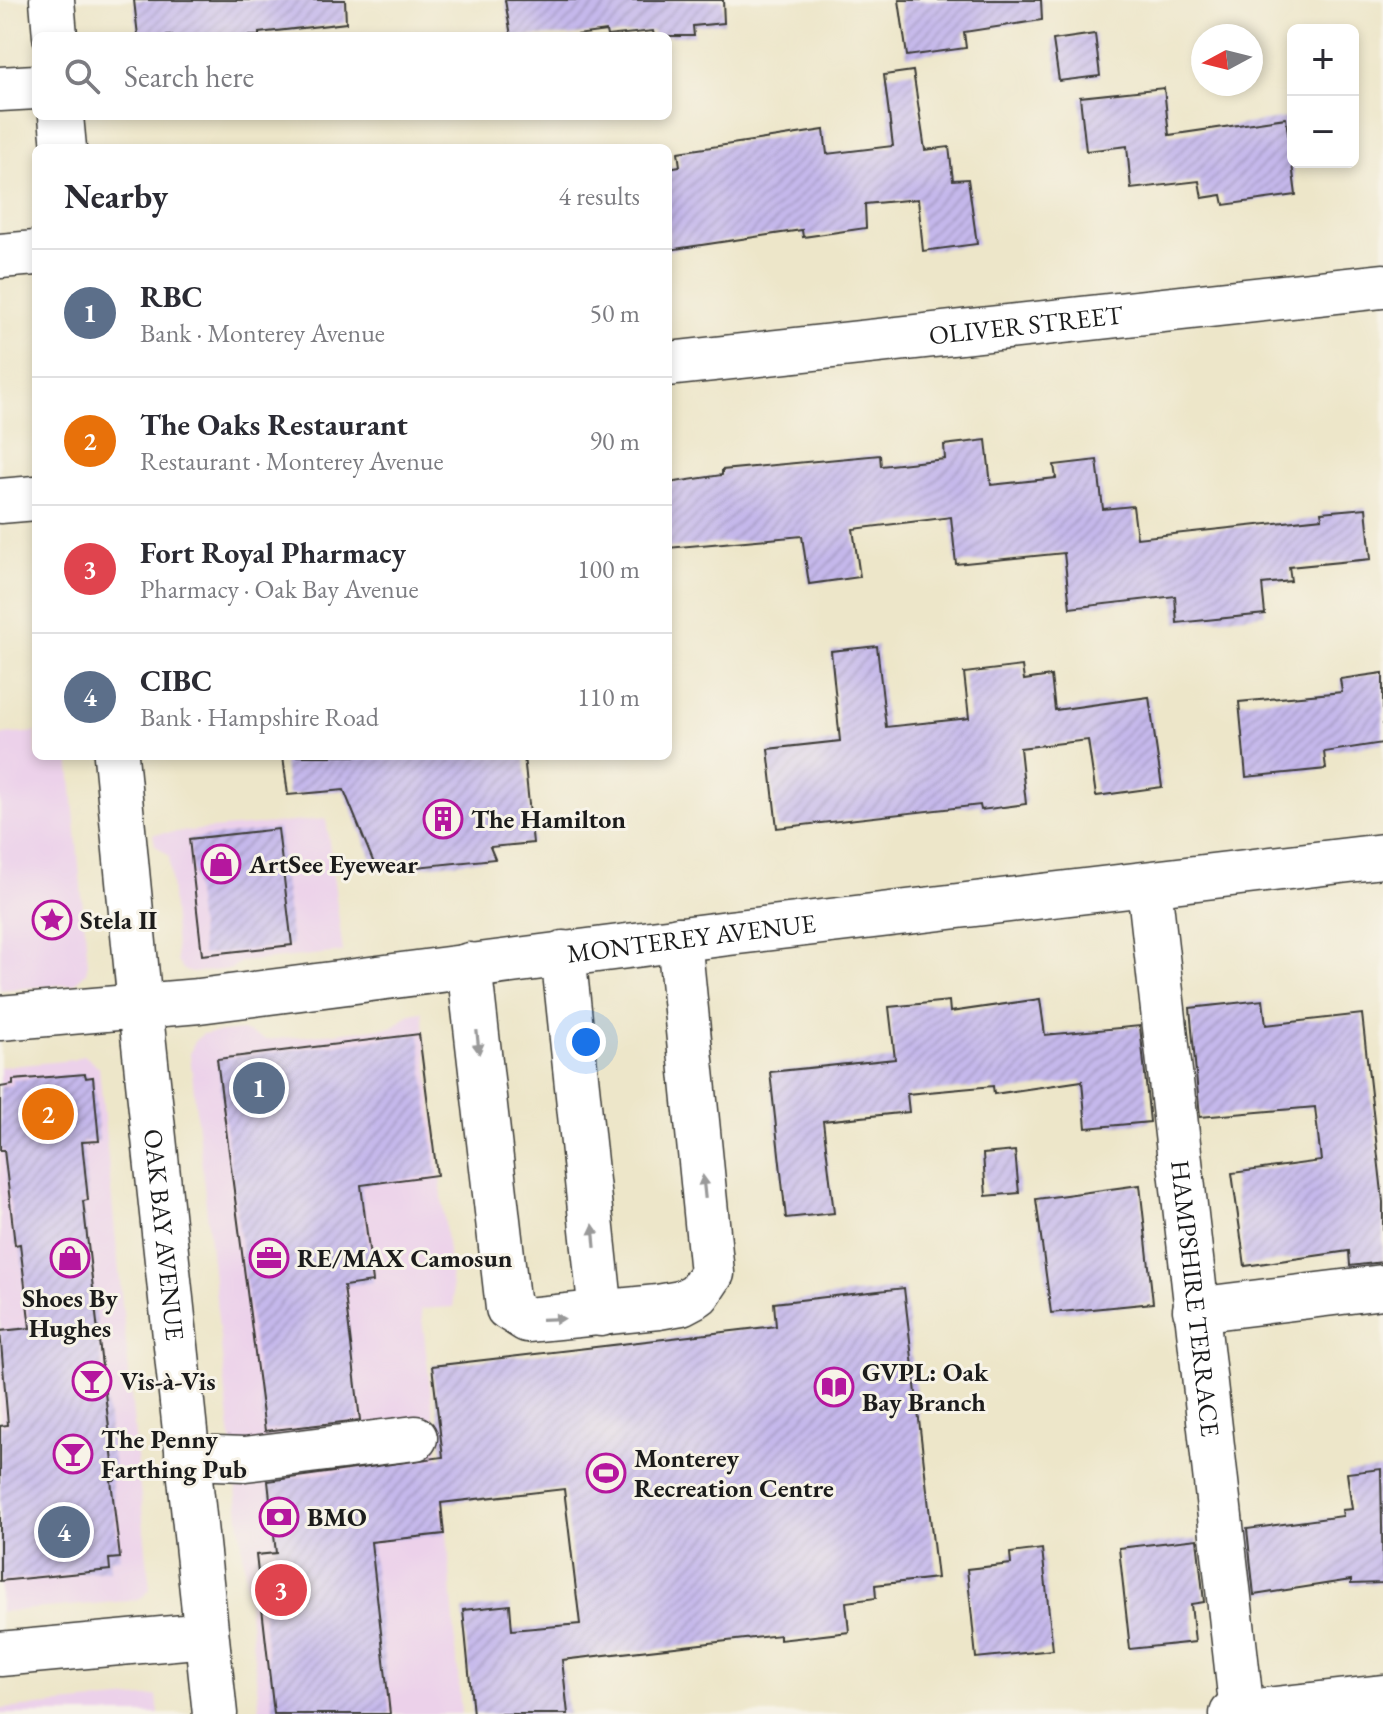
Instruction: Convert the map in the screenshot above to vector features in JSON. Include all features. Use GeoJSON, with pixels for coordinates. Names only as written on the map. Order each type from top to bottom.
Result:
{"type":"FeatureCollection","features":[{"type":"Feature","properties":{"kind":"street"},"geometry":{"type":"LineString","coordinates":[[52,0],[55,32]]}},
{"type":"Feature","properties":{"kind":"street"},"geometry":{"type":"LineString","coordinates":[[0,89],[32,87]]}},
{"type":"Feature","properties":{"kind":"street"},"geometry":{"type":"LineString","coordinates":[[61,120],[64,144]]}},
{"type":"Feature","properties":{"kind":"street"},"geometry":{"type":"LineString","coordinates":[[0,256],[32,253]]}},
{"type":"Feature","properties":{"kind":"street","name":"OLIVER STREET"},"geometry":{"type":"LineString","coordinates":[[672,364],[1383,286]]}},
{"type":"Feature","properties":{"kind":"street"},"geometry":{"type":"LineString","coordinates":[[0,501],[32,498]]}},
{"type":"Feature","properties":{"kind":"street","name":"OAK BAY AVENUE"},"geometry":{"type":"LineString","coordinates":[[116,760],[215,1714]]}},
{"type":"Feature","properties":{"kind":"street","name":"MONTEREY AVENUE"},"geometry":{"type":"LineString","coordinates":[[0,1018],[140,1006],[1383,856]]}},
{"type":"Feature","properties":{"kind":"street","name":"HAMPSHIRE TERRACE"},"geometry":{"type":"LineString","coordinates":[[1149,885],[1237,1713]]}},
{"type":"Feature","properties":{"kind":"street"},"geometry":{"type":"LineString","coordinates":[[469,965],[508,1308],[527,1320],[601,1314],[681,1303],[698,1294],[712,1273],[679,939]]}},
{"type":"Feature","properties":{"kind":"street"},"geometry":{"type":"LineString","coordinates":[[563,953],[601,1314]]}},
{"type":"Feature","properties":{"kind":"street"},"geometry":{"type":"LineString","coordinates":[[1195,1310],[1383,1287]]}},
{"type":"Feature","properties":{"kind":"street"},"geometry":{"type":"LineString","coordinates":[[187,1457],[245,1459],[415,1438]]}},
{"type":"Feature","properties":{"kind":"street"},"geometry":{"type":"LineString","coordinates":[[0,1654],[206,1635]]}},
{"type":"Feature","properties":{"kind":"street"},"geometry":{"type":"LineString","coordinates":[[1237,1713],[1383,1697]]}},
{"type":"Feature","properties":{"kind":"shaded area"},"geometry":{"type":"Polygon","coordinates":[[[32,732],[32,760],[69,760],[88,963],[86,973],[74,984],[0,990],[0,735],[32,732]]]}},
{"type":"Feature","properties":{"kind":"shaded area"},"geometry":{"type":"Polygon","coordinates":[[[326,819],[343,952],[240,962],[231,969],[192,973],[184,970],[177,962],[169,856],[155,845],[153,834],[326,819]]]}},
{"type":"Feature","properties":{"kind":"shaded area"},"geometry":{"type":"Polygon","coordinates":[[[422,1012],[454,1307],[421,1309],[447,1531],[461,1714],[260,1714],[190,1054],[194,1041],[203,1034],[240,1030],[266,1040],[392,1027],[409,1014],[422,1012]]]}},
{"type":"Feature","properties":{"kind":"shaded area"},"geometry":{"type":"Polygon","coordinates":[[[84,1055],[99,1067],[150,1590],[139,1600],[0,1612],[0,1067],[73,1060],[84,1055]]]}},
{"type":"Feature","properties":{"kind":"shaded area"},"geometry":{"type":"Polygon","coordinates":[[[157,1696],[159,1714],[0,1714],[0,1709],[157,1696]]]}},
{"type":"Feature","properties":{"kind":"building"},"geometry":{"type":"Polygon","coordinates":[[[134,0],[345,0],[346,23],[268,32],[138,32],[134,0]]]}},
{"type":"Feature","properties":{"kind":"building"},"geometry":{"type":"Polygon","coordinates":[[[505,0],[723,0],[724,23],[693,26],[694,36],[672,36],[672,32],[653,31],[510,32],[505,0]]]}},
{"type":"Feature","properties":{"kind":"building"},"geometry":{"type":"Polygon","coordinates":[[[899,0],[1041,0],[1042,20],[964,32],[966,48],[907,56],[899,0]]]}},
{"type":"Feature","properties":{"kind":"building"},"geometry":{"type":"Polygon","coordinates":[[[1095,34],[1100,76],[1059,81],[1053,40],[1095,34]]]}},
{"type":"Feature","properties":{"kind":"building"},"geometry":{"type":"Polygon","coordinates":[[[913,71],[925,150],[949,147],[953,180],[968,179],[977,244],[923,251],[918,199],[865,204],[866,228],[803,237],[802,230],[672,249],[672,167],[680,166],[678,152],[824,130],[827,154],[893,146],[884,75],[913,71]]]}},
{"type":"Feature","properties":{"kind":"building"},"geometry":{"type":"Polygon","coordinates":[[[1164,88],[1169,135],[1286,118],[1287,168],[1292,168],[1296,195],[1224,205],[1222,195],[1202,198],[1199,181],[1131,189],[1127,146],[1086,151],[1080,97],[1164,88]]]}},
{"type":"Feature","properties":{"kind":"building"},"geometry":{"type":"Polygon","coordinates":[[[986,440],[991,485],[1056,478],[1054,465],[1097,460],[1103,509],[1133,506],[1137,538],[1322,518],[1321,512],[1366,508],[1371,559],[1289,567],[1291,581],[1262,584],[1265,614],[1177,623],[1175,596],[1070,608],[1064,553],[956,564],[951,517],[853,529],[860,577],[809,584],[802,536],[672,548],[672,482],[722,475],[722,470],[880,455],[881,466],[945,459],[944,445],[986,440]]]}},
{"type":"Feature","properties":{"kind":"building"},"geometry":{"type":"Polygon","coordinates":[[[877,646],[886,727],[969,718],[964,673],[1022,666],[1024,680],[1051,676],[1055,710],[1149,697],[1162,787],[1096,796],[1088,740],[1020,748],[1026,804],[981,810],[980,805],[777,828],[768,749],[840,741],[831,651],[877,646]]]}},
{"type":"Feature","properties":{"kind":"building"},"geometry":{"type":"Polygon","coordinates":[[[1383,673],[1383,743],[1324,752],[1326,769],[1246,777],[1239,702],[1342,692],[1340,679],[1383,673]]]}},
{"type":"Feature","properties":{"kind":"building","name":"The Hamilton"},"geometry":{"type":"Polygon","coordinates":[[[284,760],[524,760],[533,843],[490,847],[495,859],[377,871],[344,790],[288,795],[284,760]]]}},
{"type":"Feature","properties":{"kind":"building"},"geometry":{"type":"Polygon","coordinates":[[[278,829],[292,945],[202,955],[189,839],[278,829]]]}},
{"type":"Feature","properties":{"kind":"building"},"geometry":{"type":"Polygon","coordinates":[[[1040,999],[1045,1035],[1140,1026],[1150,1122],[1086,1128],[1082,1081],[994,1094],[993,1086],[907,1094],[909,1112],[823,1121],[834,1213],[786,1218],[770,1072],[895,1059],[889,1007],[949,1001],[950,1012],[1040,999]]]}},
{"type":"Feature","properties":{"kind":"building"},"geometry":{"type":"Polygon","coordinates":[[[1263,1000],[1266,1025],[1362,1014],[1383,1202],[1383,1262],[1350,1266],[1349,1251],[1245,1266],[1232,1173],[1321,1161],[1315,1107],[1200,1117],[1190,1008],[1263,1000]]]}},
{"type":"Feature","properties":{"kind":"building"},"geometry":{"type":"Polygon","coordinates":[[[419,1034],[437,1175],[361,1185],[373,1282],[344,1286],[360,1420],[265,1431],[217,1059],[419,1034]]]}},
{"type":"Feature","properties":{"kind":"building"},"geometry":{"type":"Polygon","coordinates":[[[85,1074],[86,1078],[93,1077],[99,1141],[82,1142],[88,1200],[83,1201],[115,1480],[111,1480],[120,1558],[109,1559],[110,1570],[0,1581],[0,1426],[8,1425],[0,1331],[30,1328],[20,1244],[15,1245],[4,1150],[0,1150],[0,1087],[13,1085],[13,1080],[85,1074]]]}},
{"type":"Feature","properties":{"kind":"building"},"geometry":{"type":"Polygon","coordinates":[[[1015,1151],[1019,1193],[986,1196],[983,1154],[1015,1151]]]}},
{"type":"Feature","properties":{"kind":"building"},"geometry":{"type":"Polygon","coordinates":[[[1140,1185],[1153,1303],[1051,1313],[1036,1199],[1140,1185]]]}},
{"type":"Feature","properties":{"kind":"building","name":"Monterey Recreation Centre"},"geometry":{"type":"Polygon","coordinates":[[[904,1288],[937,1578],[875,1585],[876,1598],[846,1602],[849,1632],[780,1640],[780,1635],[562,1660],[568,1714],[473,1714],[463,1610],[510,1605],[512,1630],[580,1624],[564,1489],[441,1503],[444,1534],[371,1542],[390,1714],[274,1714],[256,1555],[276,1553],[268,1481],[443,1457],[432,1366],[776,1326],[774,1303],[904,1288]]]}},
{"type":"Feature","properties":{"kind":"building"},"geometry":{"type":"Polygon","coordinates":[[[1381,1469],[1383,1583],[1351,1584],[1351,1580],[1254,1595],[1247,1529],[1343,1516],[1342,1510],[1352,1509],[1347,1473],[1381,1469]]]}},
{"type":"Feature","properties":{"kind":"building"},"geometry":{"type":"Polygon","coordinates":[[[1197,1539],[1204,1602],[1191,1604],[1195,1642],[1130,1649],[1119,1548],[1197,1539]]]}},
{"type":"Feature","properties":{"kind":"building"},"geometry":{"type":"Polygon","coordinates":[[[1042,1549],[1053,1650],[976,1658],[967,1569],[1011,1564],[1010,1553],[1042,1549]]]}},
{"type":"Feature","properties":{"kind":"place","name":"The Hamilton"},"geometry":{"type":"Point","coordinates":[443,819]}},
{"type":"Feature","properties":{"kind":"place","name":"ArtSee Eyewear"},"geometry":{"type":"Point","coordinates":[221,864]}},
{"type":"Feature","properties":{"kind":"place","name":"Stela II"},"geometry":{"type":"Point","coordinates":[52,920]}},
{"type":"Feature","properties":{"kind":"place","name":"RBC"},"geometry":{"type":"Point","coordinates":[259,1088]}},
{"type":"Feature","properties":{"kind":"place","name":"The Oaks Restaurant"},"geometry":{"type":"Point","coordinates":[48,1114]}},
{"type":"Feature","properties":{"kind":"place","name":"Shoes By Hughes"},"geometry":{"type":"Point","coordinates":[70,1258]}},
{"type":"Feature","properties":{"kind":"place","name":"RE/MAX Camosun"},"geometry":{"type":"Point","coordinates":[269,1258]}},
{"type":"Feature","properties":{"kind":"place","name":"Vis-à-Vis"},"geometry":{"type":"Point","coordinates":[92,1381]}},
{"type":"Feature","properties":{"kind":"place","name":"GVPL: Oak Bay Branch"},"geometry":{"type":"Point","coordinates":[834,1387]}},
{"type":"Feature","properties":{"kind":"place","name":"The Penny Farthing Pub"},"geometry":{"type":"Point","coordinates":[73,1454]}},
{"type":"Feature","properties":{"kind":"place","name":"Monterey Recreation Centre"},"geometry":{"type":"Point","coordinates":[606,1473]}},
{"type":"Feature","properties":{"kind":"place","name":"BMO"},"geometry":{"type":"Point","coordinates":[279,1517]}},
{"type":"Feature","properties":{"kind":"place","name":"CIBC"},"geometry":{"type":"Point","coordinates":[64,1532]}},
{"type":"Feature","properties":{"kind":"place","name":"Fort Royal Pharmacy"},"geometry":{"type":"Point","coordinates":[281,1590]}}]}
